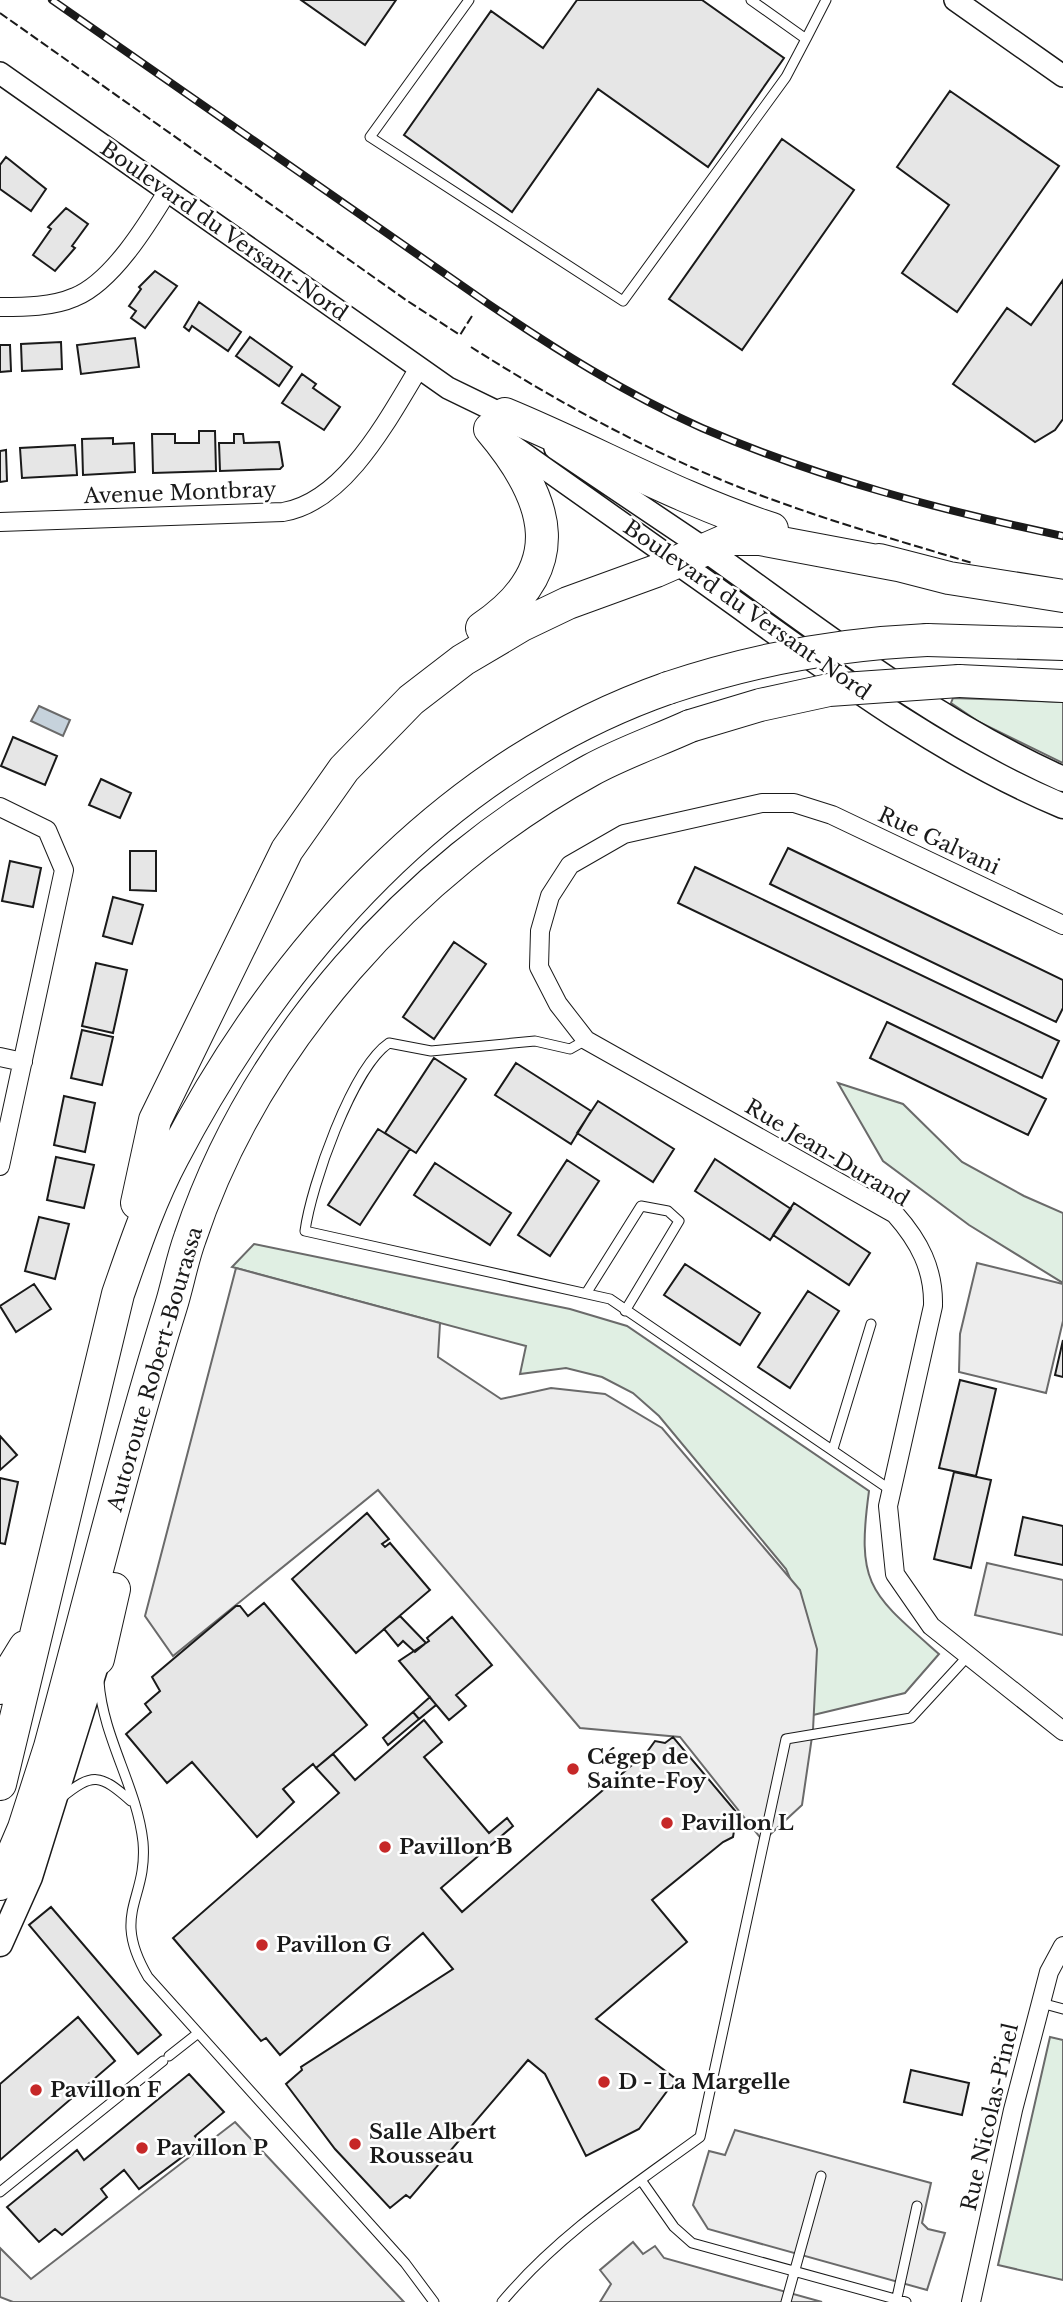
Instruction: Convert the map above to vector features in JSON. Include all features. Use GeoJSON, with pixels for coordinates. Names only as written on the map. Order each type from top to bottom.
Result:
{"type":"FeatureCollection","features":[{"type":"Feature","properties":{"kind":"highway"},"geometry":{"type":"LineString","coordinates":[[497,422],[576,443],[634,473],[722,512],[949,578],[1063,596]]}},
{"type":"Feature","properties":{"kind":"highway"},"geometry":{"type":"LineString","coordinates":[[0,1784],[118,1294],[155,1120],[287,850],[325,793],[403,690],[510,609],[526,590],[537,569],[541,533],[534,500],[497,422]]}},
{"type":"Feature","properties":{"kind":"highway"},"geometry":{"type":"LineString","coordinates":[[362,747],[411,700],[480,648],[568,603],[729,539],[747,537],[898,565]]}},
{"type":"Feature","properties":{"kind":"highway"},"geometry":{"type":"LineString","coordinates":[[118,1294],[144,1220],[172,1157],[239,1044],[313,941],[389,863],[481,786],[576,727],[621,705],[733,666],[802,651],[863,642],[927,640],[1063,644]]}},
{"type":"Feature","properties":{"kind":"highway","name":"Autoroute Robert-Bourassa"},"geometry":{"type":"LineString","coordinates":[[0,1884],[24,1828],[50,1747],[190,1238],[219,1170],[273,1068],[335,981],[411,900],[511,821],[591,770],[690,726],[760,705],[829,690],[958,681],[1063,686]]}},
{"type":"Feature","properties":{"kind":"highway"},"geometry":{"type":"LineString","coordinates":[[98,1659],[137,1490],[157,1351]]}},
{"type":"Feature","properties":{"kind":"highway"},"geometry":{"type":"LineString","coordinates":[[0,1688],[40,1622]]}},
{"type":"Feature","properties":{"kind":"main road","name":"Boulevard du Versant-Nord"},"geometry":{"type":"LineString","coordinates":[[691,556],[992,745],[1063,779]]}},
{"type":"Feature","properties":{"kind":"main road","name":"Boulevard du Versant-Nord"},"geometry":{"type":"LineString","coordinates":[[691,556],[926,735],[996,776],[1063,806]]}},
{"type":"Feature","properties":{"kind":"main road"},"geometry":{"type":"LineString","coordinates":[[0,1944],[30,1877],[98,1659]]}},
{"type":"Feature","properties":{"kind":"street"},"geometry":{"type":"LineString","coordinates":[[955,0],[1063,75]]}},
{"type":"Feature","properties":{"kind":"street","name":"Boulevard du Versant-Nord"},"geometry":{"type":"LineString","coordinates":[[0,73],[691,556]]}},
{"type":"Feature","properties":{"kind":"street"},"geometry":{"type":"LineString","coordinates":[[0,307],[39,306],[76,297],[111,268],[144,230],[167,192]]}},
{"type":"Feature","properties":{"kind":"street","name":"Avenue Montbray"},"geometry":{"type":"LineString","coordinates":[[0,522],[282,512],[303,508],[330,492],[347,474],[419,368]]}},
{"type":"Feature","properties":{"kind":"street","name":"Boulevard du Versant-Nord"},"geometry":{"type":"LineString","coordinates":[[497,422],[691,556]]}},
{"type":"Feature","properties":{"kind":"street","name":"Rue Jean-Durand"},"geometry":{"type":"LineString","coordinates":[[794,803],[762,803],[624,834],[570,865],[550,896],[540,930],[539,967],[558,1004],[586,1040],[895,1214],[915,1237],[933,1284],[933,1306],[888,1506],[895,1574],[930,1626],[1063,1731]]}},
{"type":"Feature","properties":{"kind":"street","name":"Rue Galvani"},"geometry":{"type":"LineString","coordinates":[[794,803],[832,815],[1063,925]]}},
{"type":"Feature","properties":{"kind":"street"},"geometry":{"type":"LineString","coordinates":[[0,807],[47,830],[64,870],[0,1166]]}},
{"type":"Feature","properties":{"kind":"street"},"geometry":{"type":"LineString","coordinates":[[0,1057],[23,1062]]}},
{"type":"Feature","properties":{"kind":"street","name":"Rue Nicolas-Pinel"},"geometry":{"type":"LineString","coordinates":[[971,2302],[1013,2110],[1049,1972],[1063,1946]]}},
{"type":"Feature","properties":{"kind":"lane"},"geometry":{"type":"LineString","coordinates":[[470,0],[370,137],[623,302],[786,77],[825,0]]}},
{"type":"Feature","properties":{"kind":"lane"},"geometry":{"type":"LineString","coordinates":[[751,0],[806,39]]}},
{"type":"Feature","properties":{"kind":"lane"},"geometry":{"type":"LineString","coordinates":[[586,1040],[570,1049],[535,1041],[431,1051],[389,1043],[377,1051],[352,1092],[309,1203],[305,1231],[610,1299],[892,1491]]}},
{"type":"Feature","properties":{"kind":"lane"},"geometry":{"type":"LineString","coordinates":[[587,1292],[641,1206],[668,1211],[679,1221],[625,1311]]}},
{"type":"Feature","properties":{"kind":"lane"},"geometry":{"type":"LineString","coordinates":[[833,1449],[871,1324]]}},
{"type":"Feature","properties":{"kind":"lane"},"geometry":{"type":"LineString","coordinates":[[502,2302],[521,2280],[568,2236],[699,2137],[786,1739],[911,1718],[968,1656]]}},
{"type":"Feature","properties":{"kind":"lane"},"geometry":{"type":"LineString","coordinates":[[98,1659],[105,1724],[132,1802],[142,1842],[142,1865],[129,1921],[133,1945],[148,1976],[197,2034],[405,2263],[434,2302]]}},
{"type":"Feature","properties":{"kind":"lane"},"geometry":{"type":"LineString","coordinates":[[55,1802],[90,1778],[110,1783],[132,1802]]}},
{"type":"Feature","properties":{"kind":"lane"},"geometry":{"type":"LineString","coordinates":[[1041,2003],[1063,2009]]}},
{"type":"Feature","properties":{"kind":"lane"},"geometry":{"type":"LineString","coordinates":[[0,2192],[197,2034]]}},
{"type":"Feature","properties":{"kind":"lane"},"geometry":{"type":"LineString","coordinates":[[786,2302],[821,2176]]}},
{"type":"Feature","properties":{"kind":"lane"},"geometry":{"type":"LineString","coordinates":[[641,2180],[674,2227],[692,2243],[899,2301],[917,2206]]}},
{"type":"Feature","properties":{"kind":"green space"},"geometry":{"type":"Polygon","coordinates":[[[953,698],[1063,702],[1063,763],[979,722],[951,703],[953,698]]]}},
{"type":"Feature","properties":{"kind":"green space"},"geometry":{"type":"Polygon","coordinates":[[[838,1083],[903,1104],[962,1162],[1024,1196],[1063,1213],[1063,1283],[969,1225],[883,1161],[838,1083]]]}},
{"type":"Feature","properties":{"kind":"green space"},"geometry":{"type":"Polygon","coordinates":[[[254,1244],[570,1309],[627,1326],[869,1491],[865,1548],[867,1568],[873,1585],[897,1616],[939,1654],[905,1693],[809,1716],[799,1599],[786,1569],[659,1416],[633,1393],[602,1377],[566,1368],[520,1374],[526,1346],[232,1267],[254,1244]]]}},
{"type":"Feature","properties":{"kind":"green space"},"geometry":{"type":"Polygon","coordinates":[[[1050,2037],[1063,2040],[1063,2280],[998,2265],[1050,2037]]]}},
{"type":"Feature","properties":{"kind":"shaded area"},"geometry":{"type":"Polygon","coordinates":[[[39,706],[70,720],[63,736],[31,721],[39,706]]]}},
{"type":"Feature","properties":{"kind":"shaded area"},"geometry":{"type":"Polygon","coordinates":[[[977,1263],[1063,1284],[1063,1321],[1046,1393],[959,1372],[960,1334],[977,1263]]]}},
{"type":"Feature","properties":{"kind":"shaded area"},"geometry":{"type":"Polygon","coordinates":[[[236,1268],[440,1323],[438,1357],[501,1399],[551,1388],[605,1394],[662,1428],[800,1590],[817,1649],[813,1730],[802,1805],[763,1841],[680,1737],[580,1728],[378,1490],[173,1656],[145,1616],[236,1268]]]}},
{"type":"Feature","properties":{"kind":"shaded area"},"geometry":{"type":"Polygon","coordinates":[[[987,1563],[1063,1580],[1063,1635],[975,1615],[987,1563]]]}},
{"type":"Feature","properties":{"kind":"shaded area"},"geometry":{"type":"Polygon","coordinates":[[[235,2122],[404,2302],[13,2302],[0,2297],[0,2248],[31,2279],[235,2122]]]}},
{"type":"Feature","properties":{"kind":"shaded area"},"geometry":{"type":"Polygon","coordinates":[[[735,2130],[931,2183],[922,2223],[928,2229],[945,2233],[927,2290],[708,2229],[693,2205],[709,2151],[725,2155],[735,2130]]]}},
{"type":"Feature","properties":{"kind":"shaded area"},"geometry":{"type":"Polygon","coordinates":[[[633,2242],[643,2254],[655,2246],[664,2258],[822,2302],[600,2302],[611,2284],[600,2270],[633,2242]]]}},
{"type":"Feature","properties":{"kind":"building"},"geometry":{"type":"Polygon","coordinates":[[[301,0],[396,0],[365,45],[301,0]]]}},
{"type":"Feature","properties":{"kind":"building"},"geometry":{"type":"Polygon","coordinates":[[[577,0],[702,0],[784,58],[708,167],[598,89],[512,212],[404,135],[491,11],[543,48],[577,0]]]}},
{"type":"Feature","properties":{"kind":"building"},"geometry":{"type":"Polygon","coordinates":[[[950,91],[1059,166],[957,312],[902,273],[949,205],[897,167],[950,91]]]}},
{"type":"Feature","properties":{"kind":"building"},"geometry":{"type":"Polygon","coordinates":[[[782,139],[854,190],[742,350],[669,299],[782,139]]]}},
{"type":"Feature","properties":{"kind":"building"},"geometry":{"type":"Polygon","coordinates":[[[6,157],[46,189],[31,211],[0,189],[0,165],[6,157]]]}},
{"type":"Feature","properties":{"kind":"building"},"geometry":{"type":"Polygon","coordinates":[[[66,208],[88,224],[72,246],[75,248],[55,271],[33,255],[51,229],[48,227],[66,208]]]}},
{"type":"Feature","properties":{"kind":"building"},"geometry":{"type":"Polygon","coordinates":[[[155,271],[177,286],[145,328],[131,318],[136,311],[129,306],[141,289],[139,287],[155,271]]]}},
{"type":"Feature","properties":{"kind":"building"},"geometry":{"type":"Polygon","coordinates":[[[1063,280],[1063,419],[1055,430],[1035,442],[953,384],[1007,308],[1031,325],[1063,280]]]}},
{"type":"Feature","properties":{"kind":"building"},"geometry":{"type":"Polygon","coordinates":[[[199,302],[241,332],[228,351],[192,326],[189,331],[184,327],[199,302]]]}},
{"type":"Feature","properties":{"kind":"building"},"geometry":{"type":"Polygon","coordinates":[[[250,337],[292,367],[279,386],[236,356],[250,337]]]}},
{"type":"Feature","properties":{"kind":"building"},"geometry":{"type":"Polygon","coordinates":[[[135,338],[139,367],[81,374],[77,345],[135,338]]]}},
{"type":"Feature","properties":{"kind":"building"},"geometry":{"type":"Polygon","coordinates":[[[61,342],[62,369],[22,371],[21,344],[61,342]]]}},
{"type":"Feature","properties":{"kind":"building"},"geometry":{"type":"Polygon","coordinates":[[[0,345],[10,345],[11,371],[0,372],[0,345]]]}},
{"type":"Feature","properties":{"kind":"building"},"geometry":{"type":"Polygon","coordinates":[[[302,374],[316,384],[313,388],[340,407],[324,430],[282,403],[302,374]]]}},
{"type":"Feature","properties":{"kind":"building"},"geometry":{"type":"Polygon","coordinates":[[[199,431],[215,431],[216,471],[153,473],[152,434],[175,434],[175,443],[199,443],[199,431]]]}},
{"type":"Feature","properties":{"kind":"building"},"geometry":{"type":"Polygon","coordinates":[[[234,434],[243,434],[244,443],[279,442],[283,466],[280,469],[220,471],[219,443],[234,443],[234,434]]]}},
{"type":"Feature","properties":{"kind":"building"},"geometry":{"type":"Polygon","coordinates":[[[113,438],[113,444],[134,443],[135,472],[83,475],[82,439],[113,438]]]}},
{"type":"Feature","properties":{"kind":"building"},"geometry":{"type":"Polygon","coordinates":[[[75,445],[77,475],[22,478],[20,448],[75,445]]]}},
{"type":"Feature","properties":{"kind":"building"},"geometry":{"type":"Polygon","coordinates":[[[6,450],[7,481],[0,482],[0,451],[6,450]]]}},
{"type":"Feature","properties":{"kind":"building"},"geometry":{"type":"Polygon","coordinates":[[[13,737],[57,756],[45,785],[1,766],[13,737]]]}},
{"type":"Feature","properties":{"kind":"building"},"geometry":{"type":"Polygon","coordinates":[[[101,779],[131,793],[120,818],[89,805],[101,779]]]}},
{"type":"Feature","properties":{"kind":"building"},"geometry":{"type":"Polygon","coordinates":[[[788,848],[1063,980],[1063,1008],[1056,1022],[770,884],[788,848]]]}},
{"type":"Feature","properties":{"kind":"building"},"geometry":{"type":"Polygon","coordinates":[[[130,851],[156,851],[156,891],[130,890],[130,851]]]}},
{"type":"Feature","properties":{"kind":"building"},"geometry":{"type":"Polygon","coordinates":[[[10,861],[41,868],[33,907],[2,901],[10,861]]]}},
{"type":"Feature","properties":{"kind":"building"},"geometry":{"type":"Polygon","coordinates":[[[695,867],[1059,1041],[1042,1078],[678,903],[695,867]]]}},
{"type":"Feature","properties":{"kind":"building"},"geometry":{"type":"Polygon","coordinates":[[[113,897],[143,905],[132,944],[103,936],[113,897]]]}},
{"type":"Feature","properties":{"kind":"building"},"geometry":{"type":"Polygon","coordinates":[[[454,942],[486,964],[434,1039],[403,1017],[454,942]]]}},
{"type":"Feature","properties":{"kind":"building"},"geometry":{"type":"Polygon","coordinates":[[[96,963],[127,970],[113,1033],[82,1026],[96,963]]]}},
{"type":"Feature","properties":{"kind":"building"},"geometry":{"type":"Polygon","coordinates":[[[887,1022],[1046,1099],[1028,1135],[870,1058],[887,1022]]]}},
{"type":"Feature","properties":{"kind":"building"},"geometry":{"type":"Polygon","coordinates":[[[82,1030],[113,1037],[102,1085],[71,1078],[82,1030]]]}},
{"type":"Feature","properties":{"kind":"building"},"geometry":{"type":"Polygon","coordinates":[[[434,1058],[466,1079],[416,1153],[385,1133],[434,1058]]]}},
{"type":"Feature","properties":{"kind":"building"},"geometry":{"type":"Polygon","coordinates":[[[516,1063],[591,1111],[571,1144],[495,1095],[516,1063]]]}},
{"type":"Feature","properties":{"kind":"building"},"geometry":{"type":"Polygon","coordinates":[[[64,1096],[95,1103],[85,1152],[54,1145],[64,1096]]]}},
{"type":"Feature","properties":{"kind":"building"},"geometry":{"type":"Polygon","coordinates":[[[598,1101],[674,1149],[653,1182],[577,1133],[598,1101]]]}},
{"type":"Feature","properties":{"kind":"building"},"geometry":{"type":"Polygon","coordinates":[[[378,1129],[410,1149],[360,1225],[328,1205],[378,1129]]]}},
{"type":"Feature","properties":{"kind":"building"},"geometry":{"type":"Polygon","coordinates":[[[56,1157],[94,1165],[84,1208],[47,1200],[56,1157]]]}},
{"type":"Feature","properties":{"kind":"building"},"geometry":{"type":"Polygon","coordinates":[[[715,1159],[791,1209],[770,1240],[695,1191],[715,1159]]]}},
{"type":"Feature","properties":{"kind":"building"},"geometry":{"type":"Polygon","coordinates":[[[567,1160],[599,1181],[550,1256],[518,1235],[567,1160]]]}},
{"type":"Feature","properties":{"kind":"building"},"geometry":{"type":"Polygon","coordinates":[[[435,1163],[511,1213],[490,1245],[414,1195],[435,1163]]]}},
{"type":"Feature","properties":{"kind":"building"},"geometry":{"type":"Polygon","coordinates":[[[794,1203],[870,1253],[849,1285],[773,1235],[794,1203]]]}},
{"type":"Feature","properties":{"kind":"building"},"geometry":{"type":"Polygon","coordinates":[[[39,1217],[69,1224],[55,1279],[25,1271],[39,1217]]]}},
{"type":"Feature","properties":{"kind":"building"},"geometry":{"type":"Polygon","coordinates":[[[685,1264],[760,1313],[740,1345],[664,1295],[685,1264]]]}},
{"type":"Feature","properties":{"kind":"building"},"geometry":{"type":"Polygon","coordinates":[[[34,1284],[51,1309],[16,1332],[0,1306],[34,1284]]]}},
{"type":"Feature","properties":{"kind":"building"},"geometry":{"type":"Polygon","coordinates":[[[808,1291],[839,1311],[790,1388],[758,1367],[808,1291]]]}},
{"type":"Feature","properties":{"kind":"building"},"geometry":{"type":"Polygon","coordinates":[[[1063,1340],[1063,1377],[1055,1375],[1063,1340]]]}},
{"type":"Feature","properties":{"kind":"building"},"geometry":{"type":"Polygon","coordinates":[[[960,1380],[996,1389],[976,1476],[939,1468],[960,1380]]]}},
{"type":"Feature","properties":{"kind":"building"},"geometry":{"type":"Polygon","coordinates":[[[0,1436],[17,1455],[0,1470],[0,1436]]]}},
{"type":"Feature","properties":{"kind":"building"},"geometry":{"type":"Polygon","coordinates":[[[954,1472],[991,1480],[971,1568],[934,1559],[954,1472]]]}},
{"type":"Feature","properties":{"kind":"building"},"geometry":{"type":"Polygon","coordinates":[[[0,1478],[18,1482],[5,1544],[0,1543],[0,1478]]]}},
{"type":"Feature","properties":{"kind":"building"},"geometry":{"type":"Polygon","coordinates":[[[367,1513],[389,1539],[382,1544],[385,1547],[390,1543],[430,1590],[356,1653],[292,1579],[367,1513]]]}},
{"type":"Feature","properties":{"kind":"building"},"geometry":{"type":"Polygon","coordinates":[[[1023,1517],[1063,1526],[1063,1565],[1015,1555],[1023,1517]]]}},
{"type":"Feature","properties":{"kind":"building"},"geometry":{"type":"Polygon","coordinates":[[[264,1603],[367,1725],[316,1768],[313,1764],[283,1789],[294,1802],[257,1837],[192,1762],[167,1783],[126,1734],[151,1712],[145,1704],[160,1691],[152,1677],[236,1606],[240,1606],[248,1616],[264,1603]]]}},
{"type":"Feature","properties":{"kind":"building"},"geometry":{"type":"Polygon","coordinates":[[[400,1616],[426,1643],[415,1652],[403,1641],[398,1646],[384,1629],[400,1616]]]}},
{"type":"Feature","properties":{"kind":"building"},"geometry":{"type":"Polygon","coordinates":[[[452,1617],[492,1665],[456,1695],[466,1706],[449,1720],[399,1661],[429,1641],[427,1638],[452,1617]]]}},
{"type":"Feature","properties":{"kind":"building"},"geometry":{"type":"Polygon","coordinates":[[[430,1697],[436,1705],[419,1719],[413,1712],[430,1697]]]}},
{"type":"Feature","properties":{"kind":"building"},"geometry":{"type":"Polygon","coordinates":[[[413,1712],[419,1719],[388,1745],[383,1738],[413,1712]]]}},
{"type":"Feature","properties":{"kind":"building"},"geometry":{"type":"Polygon","coordinates":[[[424,1720],[442,1742],[424,1757],[489,1833],[507,1818],[513,1826],[441,1888],[462,1912],[647,1752],[655,1741],[665,1743],[673,1737],[742,1819],[735,1825],[733,1837],[723,1842],[652,1900],[687,1942],[596,2019],[676,2079],[639,2129],[586,2156],[545,2074],[528,2060],[410,2198],[406,2195],[390,2208],[335,2149],[286,2084],[302,2070],[301,2067],[453,1969],[423,1933],[280,2055],[266,2038],[261,2041],[173,1938],[339,1793],[316,1768],[333,1754],[355,1780],[424,1720]]]}},
{"type":"Feature","properties":{"kind":"building"},"geometry":{"type":"Polygon","coordinates":[[[51,1907],[161,2035],[138,2054],[29,1925],[51,1907]]]}},
{"type":"Feature","properties":{"kind":"building"},"geometry":{"type":"Polygon","coordinates":[[[78,2017],[115,2061],[0,2160],[0,2084],[78,2017]]]}},
{"type":"Feature","properties":{"kind":"building"},"geometry":{"type":"Polygon","coordinates":[[[911,2070],[969,2083],[962,2115],[904,2102],[911,2070]]]}},
{"type":"Feature","properties":{"kind":"building"},"geometry":{"type":"Polygon","coordinates":[[[189,2074],[224,2112],[195,2136],[201,2143],[139,2189],[124,2170],[101,2189],[107,2197],[62,2235],[55,2229],[39,2242],[7,2207],[77,2150],[84,2160],[189,2074]]]}},
{"type":"Feature","properties":{"kind":"railway"},"geometry":{"type":"LineString","coordinates":[[52,0],[487,303],[565,354],[646,401],[746,446],[835,477],[925,504],[1063,536]]}},
{"type":"Feature","properties":{"kind":"fence"},"geometry":{"type":"LineString","coordinates":[[0,13],[406,300],[460,335],[472,316]]}},
{"type":"Feature","properties":{"kind":"fence"},"geometry":{"type":"LineString","coordinates":[[471,347],[582,413],[699,470],[803,510],[972,563]]}},
{"type":"Feature","properties":{"kind":"place","name":"Cégep de Sainte-Foy"},"geometry":{"type":"Point","coordinates":[573,1769]}},
{"type":"Feature","properties":{"kind":"place","name":"Pavillon L"},"geometry":{"type":"Point","coordinates":[667,1823]}},
{"type":"Feature","properties":{"kind":"place","name":"Pavillon B"},"geometry":{"type":"Point","coordinates":[385,1847]}},
{"type":"Feature","properties":{"kind":"place","name":"Pavillon G"},"geometry":{"type":"Point","coordinates":[262,1945]}},
{"type":"Feature","properties":{"kind":"place","name":"D - La Margelle"},"geometry":{"type":"Point","coordinates":[604,2082]}},
{"type":"Feature","properties":{"kind":"place","name":"Pavillon F"},"geometry":{"type":"Point","coordinates":[36,2090]}},
{"type":"Feature","properties":{"kind":"place","name":"Salle Albert Rousseau"},"geometry":{"type":"Point","coordinates":[355,2144]}},
{"type":"Feature","properties":{"kind":"place","name":"Pavillon P"},"geometry":{"type":"Point","coordinates":[142,2148]}}]}
